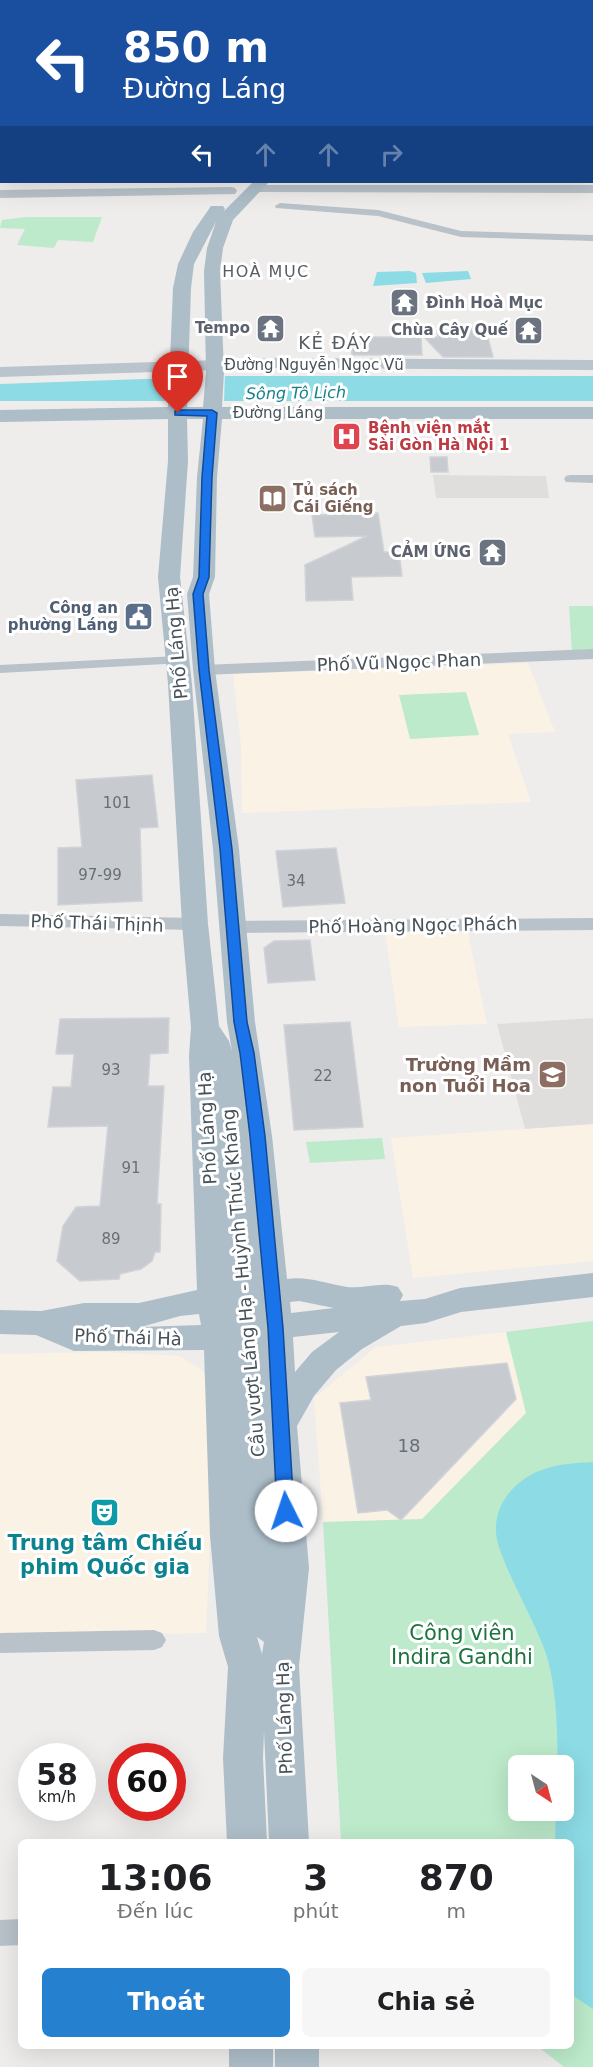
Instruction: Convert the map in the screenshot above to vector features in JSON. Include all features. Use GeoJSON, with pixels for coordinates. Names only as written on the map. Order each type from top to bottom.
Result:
{"type":"FeatureCollection","features":[{"type":"Feature","properties":{"kind":"main road"},"geometry":{"type":"LineString","coordinates":[[172,595],[186,569],[199,367],[198,248],[217,242],[225,219],[258,185]]}},
{"type":"Feature","properties":{"kind":"main road","name":"Phố Láng Hạ"},"geometry":{"type":"LineString","coordinates":[[235,186],[208,221],[198,248],[186,264],[182,288],[178,461],[169,577],[178,660],[195,924],[205,1027],[203,1056],[212,1257],[217,1336],[222,1360],[228,1536],[238,1636],[264,1666],[289,1839]]}},
{"type":"Feature","properties":{"kind":"main road","name":"Phố Láng Hạ"},"geometry":{"type":"LineString","coordinates":[[217,242],[212,271],[214,368],[204,577],[198,594],[204,670],[233,927],[240,1022],[247,1053],[257,1136],[276,1328],[279,1410],[291,1568],[264,1666],[243,1758],[247,1839]]}},
{"type":"Feature","properties":{"kind":"main road"},"geometry":{"type":"LineString","coordinates":[[182,337],[214,336]]}},
{"type":"Feature","properties":{"kind":"main road","name":"Đường Nguyễn Ngọc Vũ"},"geometry":{"type":"LineString","coordinates":[[0,372],[593,365]]}},
{"type":"Feature","properties":{"kind":"main road","name":"Đường Láng"},"geometry":{"type":"LineString","coordinates":[[0,427],[178,413]]}},
{"type":"Feature","properties":{"kind":"main road","name":"Đường Láng"},"geometry":{"type":"LineString","coordinates":[[0,416],[178,413],[593,413]]}},
{"type":"Feature","properties":{"kind":"main road","name":"Đường Láng"},"geometry":{"type":"LineString","coordinates":[[212,413],[593,424]]}},
{"type":"Feature","properties":{"kind":"main road"},"geometry":{"type":"LineString","coordinates":[[178,461],[208,462]]}},
{"type":"Feature","properties":{"kind":"main road"},"geometry":{"type":"LineString","coordinates":[[186,569],[198,594]]}},
{"type":"Feature","properties":{"kind":"main road"},"geometry":{"type":"LineString","coordinates":[[186,771],[217,770]]}},
{"type":"Feature","properties":{"kind":"main road","name":"Cầu vượt Láng Hạ - Huỳnh Thúc Kháng"},"geometry":{"type":"LineString","coordinates":[[225,1069],[230,1040],[240,1022]]}},
{"type":"Feature","properties":{"kind":"main road","name":"Cầu vượt Láng Hạ - Huỳnh Thúc Kháng"},"geometry":{"type":"LineString","coordinates":[[205,1027],[216,1041],[225,1069],[256,1416],[262,1568],[256,1590],[253,1636],[264,1666]]}},
{"type":"Feature","properties":{"kind":"main road"},"geometry":{"type":"LineString","coordinates":[[212,1257],[267,1253]]}},
{"type":"Feature","properties":{"kind":"main road"},"geometry":{"type":"LineString","coordinates":[[460,1300],[593,1285]]}},
{"type":"Feature","properties":{"kind":"main road","name":"Phố Thái Hà"},"geometry":{"type":"LineString","coordinates":[[0,1322],[41,1323],[84,1316],[139,1315],[180,1304],[299,1289],[350,1299],[417,1293],[460,1300]]}},
{"type":"Feature","properties":{"kind":"main road","name":"Phố Thái Hà"},"geometry":{"type":"LineString","coordinates":[[41,1323],[74,1339],[191,1339],[426,1311],[460,1300]]}},
{"type":"Feature","properties":{"kind":"main road"},"geometry":{"type":"LineString","coordinates":[[223,1400],[279,1410],[322,1361],[347,1342],[400,1313]]}},
{"type":"Feature","properties":{"kind":"main road"},"geometry":{"type":"LineString","coordinates":[[251,2049],[251,2067]]}},
{"type":"Feature","properties":{"kind":"main road"},"geometry":{"type":"LineString","coordinates":[[297,2049],[297,2067]]}},
{"type":"Feature","properties":{"kind":"street"},"geometry":{"type":"LineString","coordinates":[[258,185],[593,189]]}},
{"type":"Feature","properties":{"kind":"street"},"geometry":{"type":"LineString","coordinates":[[0,194],[235,186]]}},
{"type":"Feature","properties":{"kind":"street"},"geometry":{"type":"LineString","coordinates":[[280,206],[357,210],[461,234],[593,238]]}},
{"type":"Feature","properties":{"kind":"street"},"geometry":{"type":"LineString","coordinates":[[570,479],[593,479]]}},
{"type":"Feature","properties":{"kind":"street","name":"Phố Vũ Ngọc Phan"},"geometry":{"type":"LineString","coordinates":[[204,670],[593,654]]}},
{"type":"Feature","properties":{"kind":"street"},"geometry":{"type":"LineString","coordinates":[[0,669],[178,660]]}},
{"type":"Feature","properties":{"kind":"street","name":"Phố Thái Thịnh"},"geometry":{"type":"LineString","coordinates":[[0,920],[195,924]]}},
{"type":"Feature","properties":{"kind":"street","name":"Phố Hoàng Ngọc Phách"},"geometry":{"type":"LineString","coordinates":[[233,927],[593,924]]}},
{"type":"Feature","properties":{"kind":"street"},"geometry":{"type":"LineString","coordinates":[[0,1642],[154,1640]]}},
{"type":"Feature","properties":{"kind":"street"},"geometry":{"type":"LineString","coordinates":[[0,1933],[18,1932]]}},
{"type":"Feature","properties":{"kind":"shaded area"},"geometry":{"type":"Polygon","coordinates":[[[433,475],[546,476],[549,498],[436,498],[433,475]]]}},
{"type":"Feature","properties":{"kind":"shaded area"},"geometry":{"type":"Polygon","coordinates":[[[528,663],[555,732],[508,734],[531,802],[242,813],[241,745],[233,674],[528,663]]]}},
{"type":"Feature","properties":{"kind":"shaded area"},"geometry":{"type":"Polygon","coordinates":[[[467,929],[487,1024],[399,1027],[385,932],[467,929]]]}},
{"type":"Feature","properties":{"kind":"shaded area","name":"Trường Mầm non Tuổi Hoa"},"geometry":{"type":"Polygon","coordinates":[[[593,1018],[593,1124],[525,1129],[497,1024],[593,1018]]]}},
{"type":"Feature","properties":{"kind":"shaded area"},"geometry":{"type":"Polygon","coordinates":[[[593,1124],[593,1261],[413,1278],[391,1138],[593,1124]]]}},
{"type":"Feature","properties":{"kind":"shaded area"},"geometry":{"type":"Polygon","coordinates":[[[506,1332],[527,1413],[422,1520],[323,1522],[314,1398],[376,1347],[506,1332]]]}},
{"type":"Feature","properties":{"kind":"shaded area","name":"Trung tâm Chiếu phim Quốc gia"},"geometry":{"type":"Polygon","coordinates":[[[102,1352],[180,1356],[203,1371],[216,1391],[206,1633],[0,1636],[0,1354],[102,1352]]]}},
{"type":"Feature","properties":{"kind":"green space"},"geometry":{"type":"Polygon","coordinates":[[[26,217],[102,217],[93,242],[58,240],[54,248],[17,245],[25,229],[0,228],[2,220],[26,217]]]}},
{"type":"Feature","properties":{"kind":"green space"},"geometry":{"type":"Polygon","coordinates":[[[569,606],[593,606],[593,651],[572,653],[569,606]]]}},
{"type":"Feature","properties":{"kind":"green space"},"geometry":{"type":"Polygon","coordinates":[[[466,692],[479,735],[410,739],[399,695],[466,692]]]}},
{"type":"Feature","properties":{"kind":"green space"},"geometry":{"type":"Polygon","coordinates":[[[382,1138],[385,1159],[310,1163],[306,1142],[382,1138]]]}},
{"type":"Feature","properties":{"kind":"green space","name":"Công viên Indira Gandhi"},"geometry":{"type":"Polygon","coordinates":[[[593,1321],[593,2067],[564,2067],[541,2049],[574,2049],[574,1839],[341,1839],[323,1522],[422,1519],[526,1413],[506,1332],[593,1321]]]}},
{"type":"Feature","properties":{"kind":"water"},"geometry":{"type":"Polygon","coordinates":[[[410,271],[416,273],[417,283],[373,286],[377,272],[410,271]]]}},
{"type":"Feature","properties":{"kind":"water"},"geometry":{"type":"Polygon","coordinates":[[[468,271],[471,279],[426,283],[422,273],[468,271]]]}},
{"type":"Feature","properties":{"kind":"water","name":"Sông Tô Lịch"},"geometry":{"type":"Polygon","coordinates":[[[230,376],[593,376],[593,401],[0,401],[0,384],[230,376]]]}},
{"type":"Feature","properties":{"kind":"water"},"geometry":{"type":"Polygon","coordinates":[[[593,1462],[593,2009],[574,1996],[574,1839],[555,1839],[556,1821],[574,1821],[574,1755],[558,1755],[556,1706],[552,1676],[544,1648],[509,1573],[496,1535],[499,1512],[510,1492],[528,1477],[552,1467],[593,1462]]]}},
{"type":"Feature","properties":{"kind":"pier"},"geometry":{"type":"Polygon","coordinates":[[[225,373],[224,403],[165,403],[166,376],[225,373]]]}},
{"type":"Feature","properties":{"kind":"building"},"geometry":{"type":"Polygon","coordinates":[[[485,326],[493,357],[443,357],[424,337],[438,337],[437,331],[485,326]]]}},
{"type":"Feature","properties":{"kind":"building"},"geometry":{"type":"Polygon","coordinates":[[[351,337],[421,337],[422,355],[352,355],[351,337]]]}},
{"type":"Feature","properties":{"kind":"building"},"geometry":{"type":"Polygon","coordinates":[[[430,457],[447,457],[448,472],[431,472],[430,457]]]}},
{"type":"Feature","properties":{"kind":"building"},"geometry":{"type":"Polygon","coordinates":[[[378,513],[384,552],[399,552],[402,576],[351,577],[353,600],[306,601],[305,565],[367,536],[315,537],[312,515],[378,513]]]}},
{"type":"Feature","properties":{"kind":"building"},"geometry":{"type":"Polygon","coordinates":[[[152,775],[158,827],[140,828],[142,901],[58,905],[58,848],[82,847],[76,780],[152,775]]]}},
{"type":"Feature","properties":{"kind":"building"},"geometry":{"type":"Polygon","coordinates":[[[336,848],[345,903],[283,907],[276,851],[336,848]]]}},
{"type":"Feature","properties":{"kind":"building"},"geometry":{"type":"Polygon","coordinates":[[[310,940],[315,980],[268,983],[264,948],[274,941],[310,940]]]}},
{"type":"Feature","properties":{"kind":"building"},"geometry":{"type":"Polygon","coordinates":[[[169,1018],[168,1053],[150,1054],[148,1086],[164,1086],[157,1204],[161,1204],[160,1252],[155,1252],[152,1261],[141,1269],[120,1274],[119,1279],[80,1281],[57,1261],[63,1226],[76,1207],[100,1206],[108,1126],[48,1127],[53,1087],[71,1087],[74,1054],[56,1054],[60,1019],[169,1018]]]}},
{"type":"Feature","properties":{"kind":"building"},"geometry":{"type":"Polygon","coordinates":[[[350,1022],[363,1127],[294,1130],[284,1025],[350,1022]]]}},
{"type":"Feature","properties":{"kind":"building"},"geometry":{"type":"Polygon","coordinates":[[[507,1363],[516,1399],[401,1520],[387,1510],[358,1513],[340,1403],[371,1400],[366,1377],[507,1363]]]}},
{"type":"Feature","properties":{"kind":"place","name":"Đình Hoà Mục"},"geometry":{"type":"Point","coordinates":[405,303]}},
{"type":"Feature","properties":{"kind":"place","name":"Tempo"},"geometry":{"type":"Point","coordinates":[271,328]}},
{"type":"Feature","properties":{"kind":"place","name":"Chùa Cây Quế"},"geometry":{"type":"Point","coordinates":[529,330]}},
{"type":"Feature","properties":{"kind":"place","name":"Bệnh viện mắt Sài Gòn Hà Nội 1"},"geometry":{"type":"Point","coordinates":[347,437]}},
{"type":"Feature","properties":{"kind":"place","name":"Tủ sách Cái Giếng"},"geometry":{"type":"Point","coordinates":[272,499]}},
{"type":"Feature","properties":{"kind":"place","name":"CẢM ỨNG"},"geometry":{"type":"Point","coordinates":[492,552]}},
{"type":"Feature","properties":{"kind":"place","name":"Công an phường Láng"},"geometry":{"type":"Point","coordinates":[139,617]}},
{"type":"Feature","properties":{"kind":"place","name":"Trường Mầm non Tuổi Hoa"},"geometry":{"type":"Point","coordinates":[552,1074]}},
{"type":"Feature","properties":{"kind":"place","name":"Trung tâm Chiếu phim Quốc gia"},"geometry":{"type":"Point","coordinates":[105,1512]}},
{"type":"Feature","properties":{"kind":"district","name":"HOÀ MỤC"},"geometry":{"type":"Point","coordinates":[266,271]}},
{"type":"Feature","properties":{"kind":"district","name":"KẺ ĐÁY"},"geometry":{"type":"Point","coordinates":[335,342]}},
{"type":"Feature","properties":{"kind":"route"},"geometry":{"type":"LineString","coordinates":[[178,413],[212,413],[207,477],[204,577],[198,594],[204,670],[226,849],[240,1022],[247,1053],[257,1136],[268,1266],[276,1328],[286,1511]]}}]}
